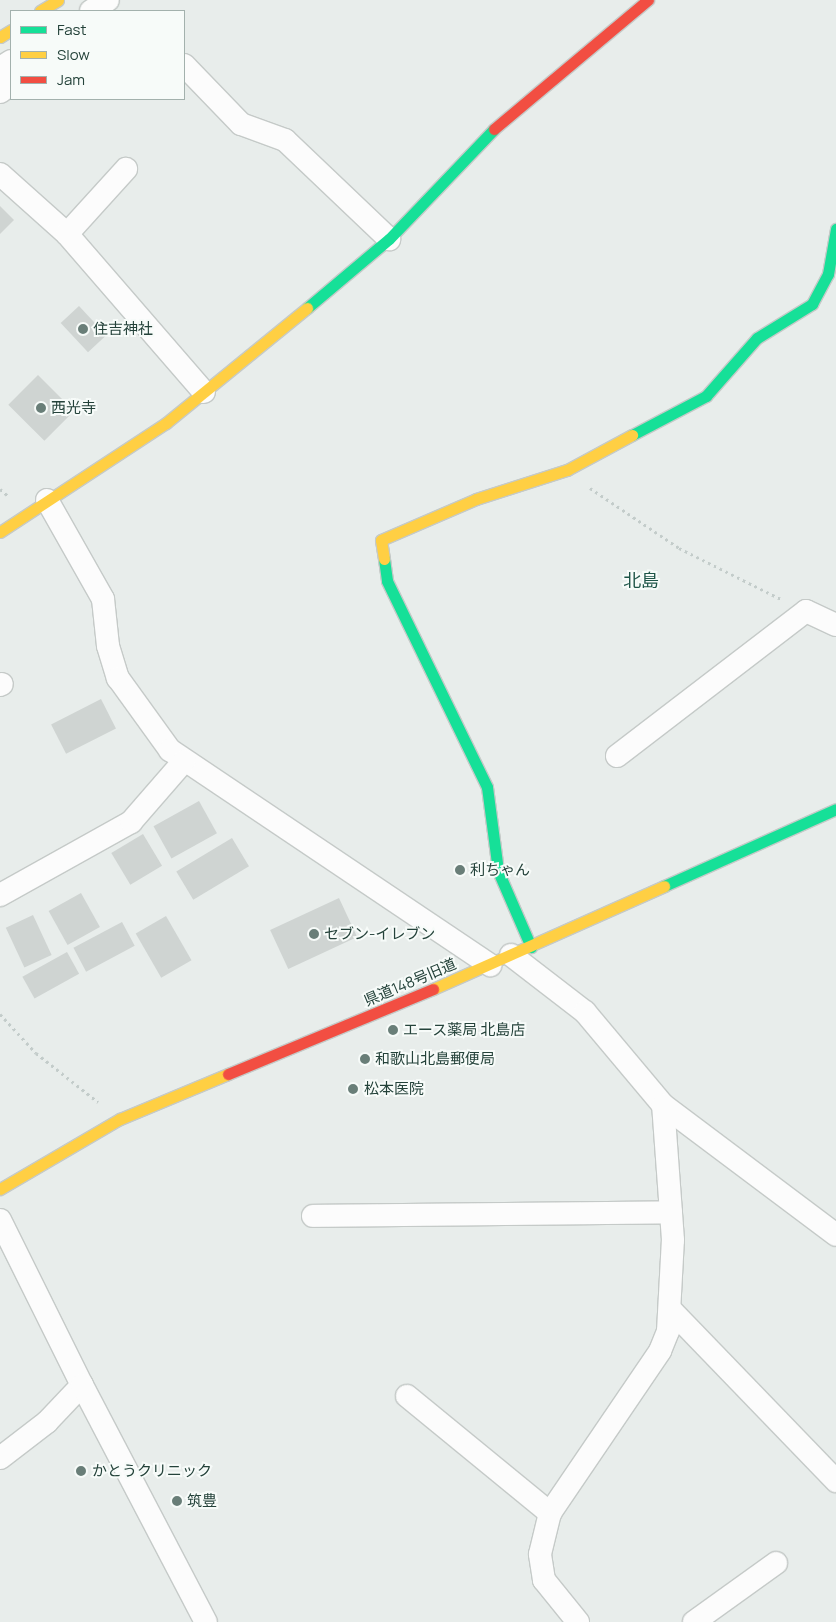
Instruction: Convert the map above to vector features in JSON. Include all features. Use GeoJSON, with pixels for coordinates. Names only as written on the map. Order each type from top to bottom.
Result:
{"type":"FeatureCollection","features":[{"type":"Feature","properties":{"kind":"street"},"geometry":{"type":"LineString","coordinates":[[42,10],[58,0]]}},
{"type":"Feature","properties":{"kind":"street"},"geometry":{"type":"LineString","coordinates":[[93,10],[108,0]]}},
{"type":"Feature","properties":{"kind":"street"},"geometry":{"type":"LineString","coordinates":[[0,532],[166,423],[204,392],[390,239],[493,130],[648,0]]}},
{"type":"Feature","properties":{"kind":"street"},"geometry":{"type":"LineString","coordinates":[[185,67],[241,124],[284,140],[390,239]]}},
{"type":"Feature","properties":{"kind":"street"},"geometry":{"type":"LineString","coordinates":[[67,234],[126,169]]}},
{"type":"Feature","properties":{"kind":"street"},"geometry":{"type":"LineString","coordinates":[[0,174],[67,234],[204,392]]}},
{"type":"Feature","properties":{"kind":"street"},"geometry":{"type":"LineString","coordinates":[[836,229],[828,274],[812,304],[757,338],[706,396],[567,470],[476,499],[381,540],[388,581],[487,787],[498,872],[521,951],[584,1012],[663,1105],[836,1235]]}},
{"type":"Feature","properties":{"kind":"street"},"geometry":{"type":"LineString","coordinates":[[47,500],[103,599],[108,646],[118,678],[153,731],[184,761],[490,965]]}},
{"type":"Feature","properties":{"kind":"street"},"geometry":{"type":"LineString","coordinates":[[617,756],[806,611],[836,625]]}},
{"type":"Feature","properties":{"kind":"street"},"geometry":{"type":"LineString","coordinates":[[0,895],[131,822],[184,761]]}},
{"type":"Feature","properties":{"kind":"street","name":"県道148号旧道"},"geometry":{"type":"LineString","coordinates":[[0,1189],[120,1119],[490,965],[836,809]]}},
{"type":"Feature","properties":{"kind":"street"},"geometry":{"type":"LineString","coordinates":[[578,1622],[544,1580],[540,1554],[550,1514],[660,1352],[671,1310],[671,1212],[663,1105]]}},
{"type":"Feature","properties":{"kind":"street"},"geometry":{"type":"LineString","coordinates":[[313,1216],[671,1212]]}},
{"type":"Feature","properties":{"kind":"street"},"geometry":{"type":"LineString","coordinates":[[0,1220],[82,1385],[206,1622]]}},
{"type":"Feature","properties":{"kind":"street"},"geometry":{"type":"LineString","coordinates":[[671,1310],[836,1481]]}},
{"type":"Feature","properties":{"kind":"street"},"geometry":{"type":"LineString","coordinates":[[0,1458],[47,1422],[82,1385]]}},
{"type":"Feature","properties":{"kind":"street"},"geometry":{"type":"LineString","coordinates":[[407,1396],[550,1514]]}},
{"type":"Feature","properties":{"kind":"street"},"geometry":{"type":"LineString","coordinates":[[694,1622],[776,1563]]}},
{"type":"Feature","properties":{"kind":"path"},"geometry":{"type":"LineString","coordinates":[[567,470],[632,520],[679,548],[806,611]]}},
{"type":"Feature","properties":{"kind":"path"},"geometry":{"type":"LineString","coordinates":[[0,1014],[36,1053],[120,1119]]}},
{"type":"Feature","properties":{"kind":"building"},"geometry":{"type":"Polygon","coordinates":[[[0,206],[14,220],[0,234],[0,206]]]}},
{"type":"Feature","properties":{"kind":"building","name":"住吉神社"},"geometry":{"type":"Polygon","coordinates":[[[79,306],[106,335],[88,352],[61,323],[79,306]]]}},
{"type":"Feature","properties":{"kind":"building","name":"西光寺"},"geometry":{"type":"Polygon","coordinates":[[[38,375],[74,411],[44,441],[8,405],[38,375]]]}},
{"type":"Feature","properties":{"kind":"building"},"geometry":{"type":"Polygon","coordinates":[[[101,699],[116,728],[66,754],[51,724],[101,699]]]}},
{"type":"Feature","properties":{"kind":"building"},"geometry":{"type":"Polygon","coordinates":[[[199,801],[217,833],[171,859],[154,826],[199,801]]]}},
{"type":"Feature","properties":{"kind":"building"},"geometry":{"type":"Polygon","coordinates":[[[143,834],[162,866],[130,885],[111,853],[143,834]]]}},
{"type":"Feature","properties":{"kind":"building"},"geometry":{"type":"Polygon","coordinates":[[[232,838],[249,866],[193,900],[176,871],[232,838]]]}},
{"type":"Feature","properties":{"kind":"building"},"geometry":{"type":"Polygon","coordinates":[[[81,893],[100,927],[68,945],[49,911],[81,893]]]}},
{"type":"Feature","properties":{"kind":"building","name":"セブン-イレブン"},"geometry":{"type":"Polygon","coordinates":[[[339,898],[357,937],[288,969],[270,930],[339,898]]]}},
{"type":"Feature","properties":{"kind":"building"},"geometry":{"type":"Polygon","coordinates":[[[33,915],[52,955],[24,968],[6,928],[33,915]]]}},
{"type":"Feature","properties":{"kind":"building"},"geometry":{"type":"Polygon","coordinates":[[[166,916],[192,960],[161,978],[136,933],[166,916]]]}},
{"type":"Feature","properties":{"kind":"building"},"geometry":{"type":"Polygon","coordinates":[[[122,922],[135,946],[86,972],[73,948],[122,922]]]}},
{"type":"Feature","properties":{"kind":"building"},"geometry":{"type":"Polygon","coordinates":[[[67,952],[79,974],[35,999],[22,977],[67,952]]]}},
{"type":"Feature","properties":{"kind":"traffic: fast"},"geometry":{"type":"LineString","coordinates":[[307,308],[389,239],[494,129]]}},
{"type":"Feature","properties":{"kind":"traffic: fast"},"geometry":{"type":"LineString","coordinates":[[632,435],[706,396],[757,338],[812,304],[828,274],[836,229]]}},
{"type":"Feature","properties":{"kind":"traffic: fast"},"geometry":{"type":"LineString","coordinates":[[384,559],[387,581],[487,787],[498,871],[531,947]]}},
{"type":"Feature","properties":{"kind":"traffic: fast"},"geometry":{"type":"LineString","coordinates":[[664,886],[836,809]]}},
{"type":"Feature","properties":{"kind":"traffic: slow"},"geometry":{"type":"LineString","coordinates":[[42,10],[58,0]]}},
{"type":"Feature","properties":{"kind":"traffic: slow"},"geometry":{"type":"LineString","coordinates":[[0,37],[10,31]]}},
{"type":"Feature","properties":{"kind":"traffic: slow"},"geometry":{"type":"LineString","coordinates":[[0,532],[166,423],[307,308]]}},
{"type":"Feature","properties":{"kind":"traffic: slow"},"geometry":{"type":"LineString","coordinates":[[384,559],[381,540],[476,499],[567,470],[632,435]]}},
{"type":"Feature","properties":{"kind":"traffic: slow"},"geometry":{"type":"LineString","coordinates":[[433,989],[664,886]]}},
{"type":"Feature","properties":{"kind":"traffic: slow"},"geometry":{"type":"LineString","coordinates":[[0,1189],[120,1119],[228,1074]]}},
{"type":"Feature","properties":{"kind":"traffic: jam"},"geometry":{"type":"LineString","coordinates":[[494,129],[648,0]]}},
{"type":"Feature","properties":{"kind":"traffic: jam"},"geometry":{"type":"LineString","coordinates":[[228,1074],[433,989]]}},
{"type":"Feature","properties":{"kind":"place","name":"住吉神社"},"geometry":{"type":"Point","coordinates":[83,329]}},
{"type":"Feature","properties":{"kind":"place","name":"西光寺"},"geometry":{"type":"Point","coordinates":[41,408]}},
{"type":"Feature","properties":{"kind":"place","name":"利ちゃん"},"geometry":{"type":"Point","coordinates":[460,870]}},
{"type":"Feature","properties":{"kind":"place","name":"セブン-イレブン"},"geometry":{"type":"Point","coordinates":[314,934]}},
{"type":"Feature","properties":{"kind":"place","name":"エース薬局 北島店"},"geometry":{"type":"Point","coordinates":[393,1030]}},
{"type":"Feature","properties":{"kind":"place","name":"和歌山北島郵便局"},"geometry":{"type":"Point","coordinates":[365,1059]}},
{"type":"Feature","properties":{"kind":"place","name":"松本医院"},"geometry":{"type":"Point","coordinates":[353,1089]}},
{"type":"Feature","properties":{"kind":"place","name":"かとうクリニック"},"geometry":{"type":"Point","coordinates":[81,1471]}},
{"type":"Feature","properties":{"kind":"place","name":"筑豊"},"geometry":{"type":"Point","coordinates":[177,1501]}},
{"type":"Feature","properties":{"kind":"district","name":"北島"},"geometry":{"type":"Point","coordinates":[641,580]}}]}
